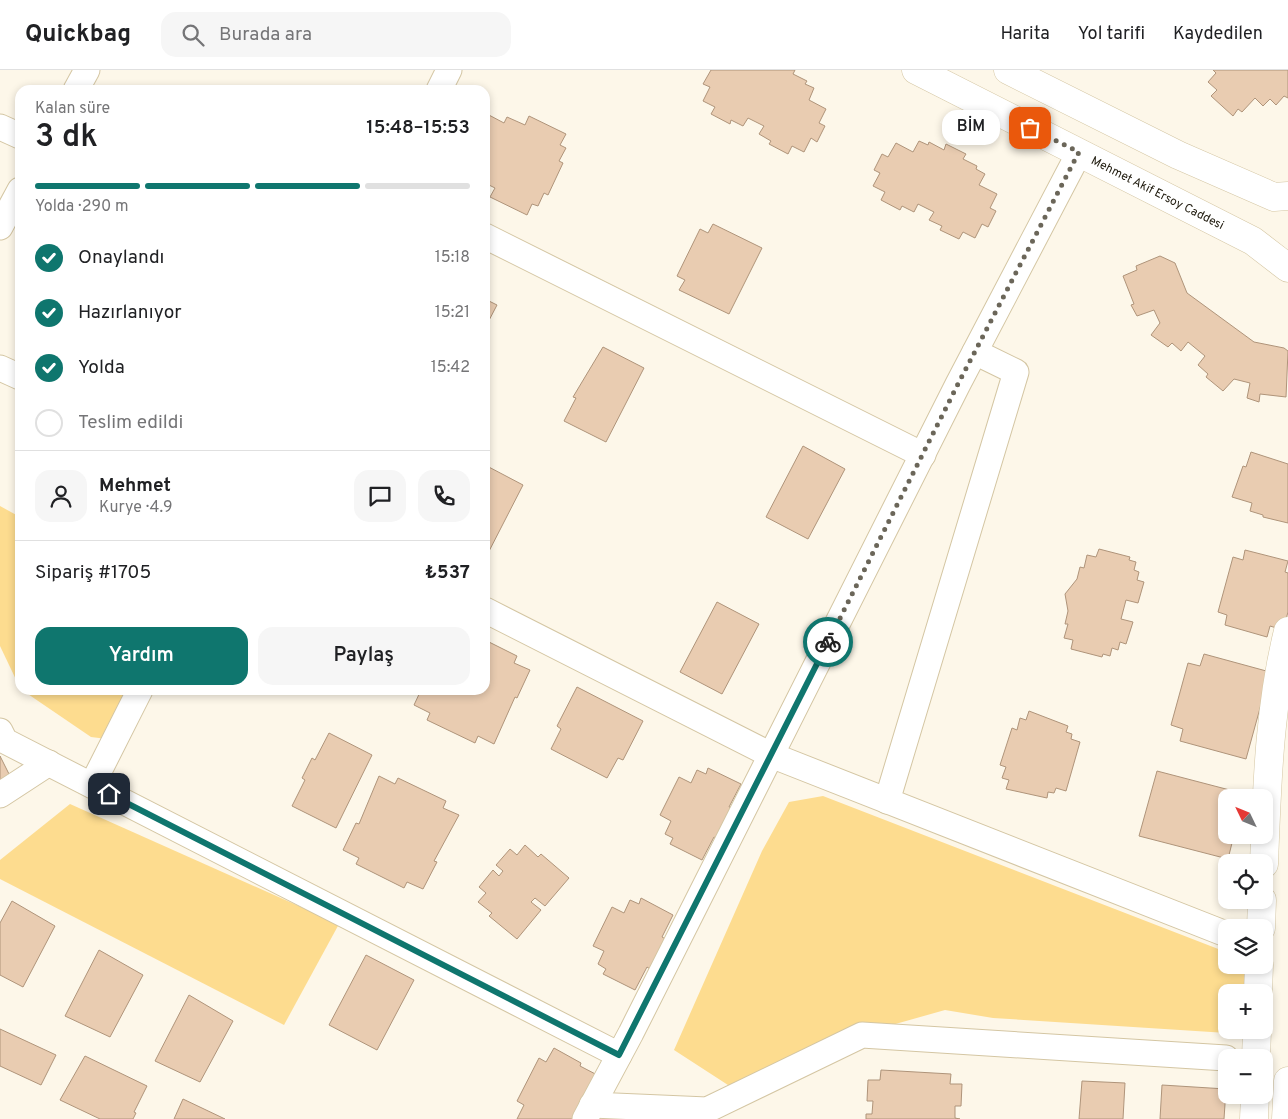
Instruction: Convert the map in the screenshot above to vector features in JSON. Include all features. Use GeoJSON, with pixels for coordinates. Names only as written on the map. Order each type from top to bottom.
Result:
{"type":"FeatureCollection","features":[{"type":"Feature","properties":{"kind":"street"},"geometry":{"type":"LineString","coordinates":[[79,85],[87,70]]}},
{"type":"Feature","properties":{"kind":"street"},"geometry":{"type":"LineString","coordinates":[[442,85],[449,70]]}},
{"type":"Feature","properties":{"kind":"street","name":"Mehmet Akif Ersoy Caddesi"},"geometry":{"type":"LineString","coordinates":[[916,70],[1253,241],[1285,262]]}},
{"type":"Feature","properties":{"kind":"street"},"geometry":{"type":"LineString","coordinates":[[1008,70],[1178,155],[1274,197],[1288,196]]}},
{"type":"Feature","properties":{"kind":"street"},"geometry":{"type":"LineString","coordinates":[[0,127],[15,134]]}},
{"type":"Feature","properties":{"kind":"street"},"geometry":{"type":"LineString","coordinates":[[1079,152],[922,455],[589,1112],[707,1110],[862,1035],[1218,1057]]}},
{"type":"Feature","properties":{"kind":"street"},"geometry":{"type":"LineString","coordinates":[[0,226],[15,199]]}},
{"type":"Feature","properties":{"kind":"street"},"geometry":{"type":"LineString","coordinates":[[490,239],[922,455]]}},
{"type":"Feature","properties":{"kind":"street"},"geometry":{"type":"LineString","coordinates":[[887,801],[1016,372],[975,352]]}},
{"type":"Feature","properties":{"kind":"street"},"geometry":{"type":"LineString","coordinates":[[0,368],[15,375]]}},
{"type":"Feature","properties":{"kind":"street"},"geometry":{"type":"LineString","coordinates":[[490,613],[771,755],[1218,931]]}},
{"type":"Feature","properties":{"kind":"street"},"geometry":{"type":"LineString","coordinates":[[1264,854],[1270,743],[1275,696],[1288,631]]}},
{"type":"Feature","properties":{"kind":"street"},"geometry":{"type":"LineString","coordinates":[[92,785],[137,695]]}},
{"type":"Feature","properties":{"kind":"street"},"geometry":{"type":"LineString","coordinates":[[0,731],[5,741],[619,1055]]}},
{"type":"Feature","properties":{"kind":"street"},"geometry":{"type":"LineString","coordinates":[[0,795],[49,763]]}},
{"type":"Feature","properties":{"kind":"street"},"geometry":{"type":"LineString","coordinates":[[1286,1119],[1288,1081]]}},
{"type":"Feature","properties":{"kind":"street"},"geometry":{"type":"LineString","coordinates":[[1254,1119],[1255,1104]]}},
{"type":"Feature","properties":{"kind":"shaded area"},"geometry":{"type":"Polygon","coordinates":[[[0,506],[15,514],[15,678],[0,646],[0,506]]]}},
{"type":"Feature","properties":{"kind":"shaded area"},"geometry":{"type":"Polygon","coordinates":[[[29,695],[143,695],[107,739],[91,737],[29,695]]]}},
{"type":"Feature","properties":{"kind":"shaded area"},"geometry":{"type":"Polygon","coordinates":[[[823,796],[1218,949],[1218,974],[1260,974],[1265,984],[1218,984],[1218,1032],[993,1018],[945,1010],[821,1045],[753,1088],[728,1085],[674,1050],[762,851],[789,802],[823,796]]]}},
{"type":"Feature","properties":{"kind":"shaded area"},"geometry":{"type":"Polygon","coordinates":[[[70,804],[339,924],[284,1025],[0,879],[0,860],[70,804]]]}},
{"type":"Feature","properties":{"kind":"building"},"geometry":{"type":"Polygon","coordinates":[[[711,70],[795,70],[793,74],[807,81],[805,84],[814,88],[809,100],[826,109],[819,123],[825,126],[817,142],[811,138],[804,152],[792,146],[788,154],[769,144],[771,141],[759,134],[764,126],[748,118],[743,126],[731,120],[730,124],[711,114],[715,107],[703,101],[710,87],[703,84],[711,70]]]}},
{"type":"Feature","properties":{"kind":"building"},"geometry":{"type":"Polygon","coordinates":[[[1213,70],[1288,70],[1288,98],[1284,96],[1276,105],[1270,99],[1263,106],[1255,98],[1242,112],[1238,109],[1233,116],[1211,96],[1217,90],[1208,82],[1216,73],[1213,70]]]}},
{"type":"Feature","properties":{"kind":"building"},"geometry":{"type":"Polygon","coordinates":[[[490,116],[504,123],[507,117],[525,125],[529,116],[566,134],[560,145],[566,148],[559,161],[563,163],[548,195],[544,193],[538,206],[532,204],[527,215],[490,197],[495,188],[490,186],[490,116]]]}},
{"type":"Feature","properties":{"kind":"building"},"geometry":{"type":"Polygon","coordinates":[[[919,141],[928,145],[929,142],[944,150],[946,144],[966,154],[963,159],[977,166],[976,169],[985,174],[979,185],[997,194],[990,208],[996,211],[988,227],[982,224],[975,238],[963,232],[959,239],[940,230],[942,226],[929,220],[934,212],[918,204],[914,212],[902,206],[900,210],[881,200],[885,192],[873,186],[880,173],[874,170],[882,154],[888,157],[896,143],[913,152],[919,141]]]}},
{"type":"Feature","properties":{"kind":"building"},"geometry":{"type":"Polygon","coordinates":[[[713,224],[762,248],[729,314],[679,290],[685,280],[677,276],[700,229],[708,233],[713,224]]]}},
{"type":"Feature","properties":{"kind":"building"},"geometry":{"type":"Polygon","coordinates":[[[1160,256],[1175,263],[1187,293],[1254,342],[1284,348],[1288,351],[1286,397],[1260,394],[1259,402],[1247,398],[1250,383],[1234,379],[1223,391],[1206,377],[1208,374],[1198,365],[1205,356],[1188,342],[1181,351],[1172,343],[1168,347],[1151,335],[1160,323],[1154,310],[1137,316],[1131,305],[1134,304],[1123,276],[1137,270],[1136,266],[1160,256]]]}},
{"type":"Feature","properties":{"kind":"building"},"geometry":{"type":"Polygon","coordinates":[[[490,302],[497,305],[490,318],[490,302]]]}},
{"type":"Feature","properties":{"kind":"building"},"geometry":{"type":"Polygon","coordinates":[[[603,347],[644,368],[606,442],[564,421],[576,398],[573,397],[603,347]]]}},
{"type":"Feature","properties":{"kind":"building"},"geometry":{"type":"Polygon","coordinates":[[[803,446],[845,469],[808,539],[766,517],[803,446]]]}},
{"type":"Feature","properties":{"kind":"building"},"geometry":{"type":"Polygon","coordinates":[[[1251,452],[1288,464],[1288,523],[1263,517],[1263,515],[1250,511],[1252,503],[1232,497],[1243,466],[1246,467],[1251,452]]]}},
{"type":"Feature","properties":{"kind":"building"},"geometry":{"type":"Polygon","coordinates":[[[490,468],[523,485],[490,549],[490,468]]]}},
{"type":"Feature","properties":{"kind":"building"},"geometry":{"type":"Polygon","coordinates":[[[1099,549],[1130,557],[1129,560],[1136,562],[1134,570],[1139,572],[1137,580],[1144,582],[1138,603],[1126,600],[1121,619],[1133,622],[1126,644],[1120,642],[1118,650],[1112,648],[1110,656],[1103,654],[1102,657],[1071,649],[1073,640],[1064,638],[1068,624],[1065,624],[1068,611],[1065,594],[1077,579],[1080,567],[1084,568],[1087,555],[1096,557],[1099,549]]]}},
{"type":"Feature","properties":{"kind":"building"},"geometry":{"type":"Polygon","coordinates":[[[1245,550],[1288,561],[1285,572],[1288,573],[1288,612],[1283,630],[1270,626],[1267,637],[1225,625],[1227,615],[1218,612],[1233,557],[1243,560],[1245,550]]]}},
{"type":"Feature","properties":{"kind":"building"},"geometry":{"type":"Polygon","coordinates":[[[717,602],[759,624],[722,694],[680,672],[717,602]]]}},
{"type":"Feature","properties":{"kind":"building"},"geometry":{"type":"Polygon","coordinates":[[[490,642],[517,656],[514,663],[530,670],[517,698],[515,697],[494,744],[478,736],[475,743],[427,720],[430,713],[414,705],[419,695],[490,695],[490,642]]]}},
{"type":"Feature","properties":{"kind":"building"},"geometry":{"type":"Polygon","coordinates":[[[1204,654],[1270,672],[1246,759],[1180,741],[1183,729],[1171,725],[1188,663],[1200,666],[1204,654]]]}},
{"type":"Feature","properties":{"kind":"building"},"geometry":{"type":"Polygon","coordinates":[[[577,687],[643,721],[623,760],[618,758],[607,778],[551,749],[561,729],[557,726],[577,687]]]}},
{"type":"Feature","properties":{"kind":"building"},"geometry":{"type":"Polygon","coordinates":[[[1029,711],[1068,726],[1066,732],[1072,734],[1071,739],[1080,742],[1066,791],[1056,788],[1054,793],[1048,792],[1047,798],[1006,789],[1009,780],[1002,778],[1006,767],[1000,765],[1012,728],[1017,730],[1020,718],[1026,720],[1029,711]]]}},
{"type":"Feature","properties":{"kind":"building"},"geometry":{"type":"Polygon","coordinates":[[[329,733],[372,755],[336,828],[292,806],[305,780],[302,778],[312,758],[315,760],[329,733]]]}},
{"type":"Feature","properties":{"kind":"building"},"geometry":{"type":"Polygon","coordinates":[[[0,756],[14,784],[0,791],[0,756]]]}},
{"type":"Feature","properties":{"kind":"building"},"geometry":{"type":"Polygon","coordinates":[[[708,768],[741,784],[729,807],[736,811],[721,841],[714,837],[702,860],[670,844],[673,838],[665,834],[671,821],[660,815],[679,777],[691,783],[697,770],[706,774],[708,768]]]}},
{"type":"Feature","properties":{"kind":"building"},"geometry":{"type":"Polygon","coordinates":[[[1157,771],[1226,789],[1218,789],[1218,844],[1232,844],[1229,854],[1218,854],[1218,856],[1139,836],[1157,771]]]}},
{"type":"Feature","properties":{"kind":"building"},"geometry":{"type":"Polygon","coordinates":[[[379,776],[395,784],[398,778],[446,801],[443,808],[459,815],[434,861],[437,862],[423,889],[407,882],[404,888],[356,864],[359,858],[343,850],[356,823],[359,824],[379,776]]]}},
{"type":"Feature","properties":{"kind":"building"},"geometry":{"type":"Polygon","coordinates":[[[525,845],[538,857],[541,854],[569,878],[545,906],[535,898],[531,902],[541,910],[517,939],[489,916],[492,913],[478,902],[486,893],[479,887],[493,870],[499,876],[503,871],[496,865],[510,849],[517,855],[525,845]]]}},
{"type":"Feature","properties":{"kind":"building"},"geometry":{"type":"Polygon","coordinates":[[[641,898],[673,915],[662,937],[669,941],[653,971],[647,967],[635,990],[603,974],[606,969],[598,964],[604,951],[593,946],[612,907],[624,913],[630,900],[639,904],[641,898]]]}},
{"type":"Feature","properties":{"kind":"building"},"geometry":{"type":"Polygon","coordinates":[[[12,901],[55,926],[23,987],[0,975],[0,923],[12,901]]]}},
{"type":"Feature","properties":{"kind":"building"},"geometry":{"type":"Polygon","coordinates":[[[99,950],[143,975],[110,1037],[65,1016],[99,950]]]}},
{"type":"Feature","properties":{"kind":"building"},"geometry":{"type":"Polygon","coordinates":[[[366,955],[414,980],[377,1050],[329,1025],[366,955]]]}},
{"type":"Feature","properties":{"kind":"building"},"geometry":{"type":"Polygon","coordinates":[[[189,995],[233,1021],[200,1082],[155,1061],[189,995]]]}},
{"type":"Feature","properties":{"kind":"building"},"geometry":{"type":"Polygon","coordinates":[[[0,1029],[56,1055],[41,1085],[0,1066],[0,1029]]]}},
{"type":"Feature","properties":{"kind":"building"},"geometry":{"type":"Polygon","coordinates":[[[554,1048],[581,1063],[580,1066],[603,1078],[581,1119],[517,1119],[524,1105],[517,1101],[539,1058],[546,1062],[554,1048]]]}},
{"type":"Feature","properties":{"kind":"building"},"geometry":{"type":"Polygon","coordinates":[[[85,1056],[147,1086],[134,1112],[136,1113],[133,1119],[100,1119],[60,1100],[85,1056]]]}},
{"type":"Feature","properties":{"kind":"building"},"geometry":{"type":"Polygon","coordinates":[[[881,1070],[951,1074],[950,1084],[962,1084],[961,1106],[955,1106],[955,1118],[960,1119],[866,1119],[866,1114],[872,1114],[873,1101],[867,1101],[868,1080],[880,1080],[881,1070]]]}},
{"type":"Feature","properties":{"kind":"building"},"geometry":{"type":"Polygon","coordinates":[[[1082,1081],[1125,1083],[1123,1119],[1079,1119],[1082,1081]]]}},
{"type":"Feature","properties":{"kind":"building"},"geometry":{"type":"Polygon","coordinates":[[[1162,1085],[1218,1088],[1218,1104],[1225,1104],[1224,1119],[1160,1119],[1162,1085]]]}},
{"type":"Feature","properties":{"kind":"building"},"geometry":{"type":"Polygon","coordinates":[[[183,1099],[225,1119],[174,1119],[183,1099]]]}},
{"type":"Feature","properties":{"kind":"way so far"},"geometry":{"type":"LineString","coordinates":[[828,642],[958,384],[1079,152],[1030,128]]}},
{"type":"Feature","properties":{"kind":"place","name":"BİM"},"geometry":{"type":"Point","coordinates":[1030,128]}},
{"type":"Feature","properties":{"kind":"route"},"geometry":{"type":"LineString","coordinates":[[109,794],[619,1055],[828,642]]}}]}
